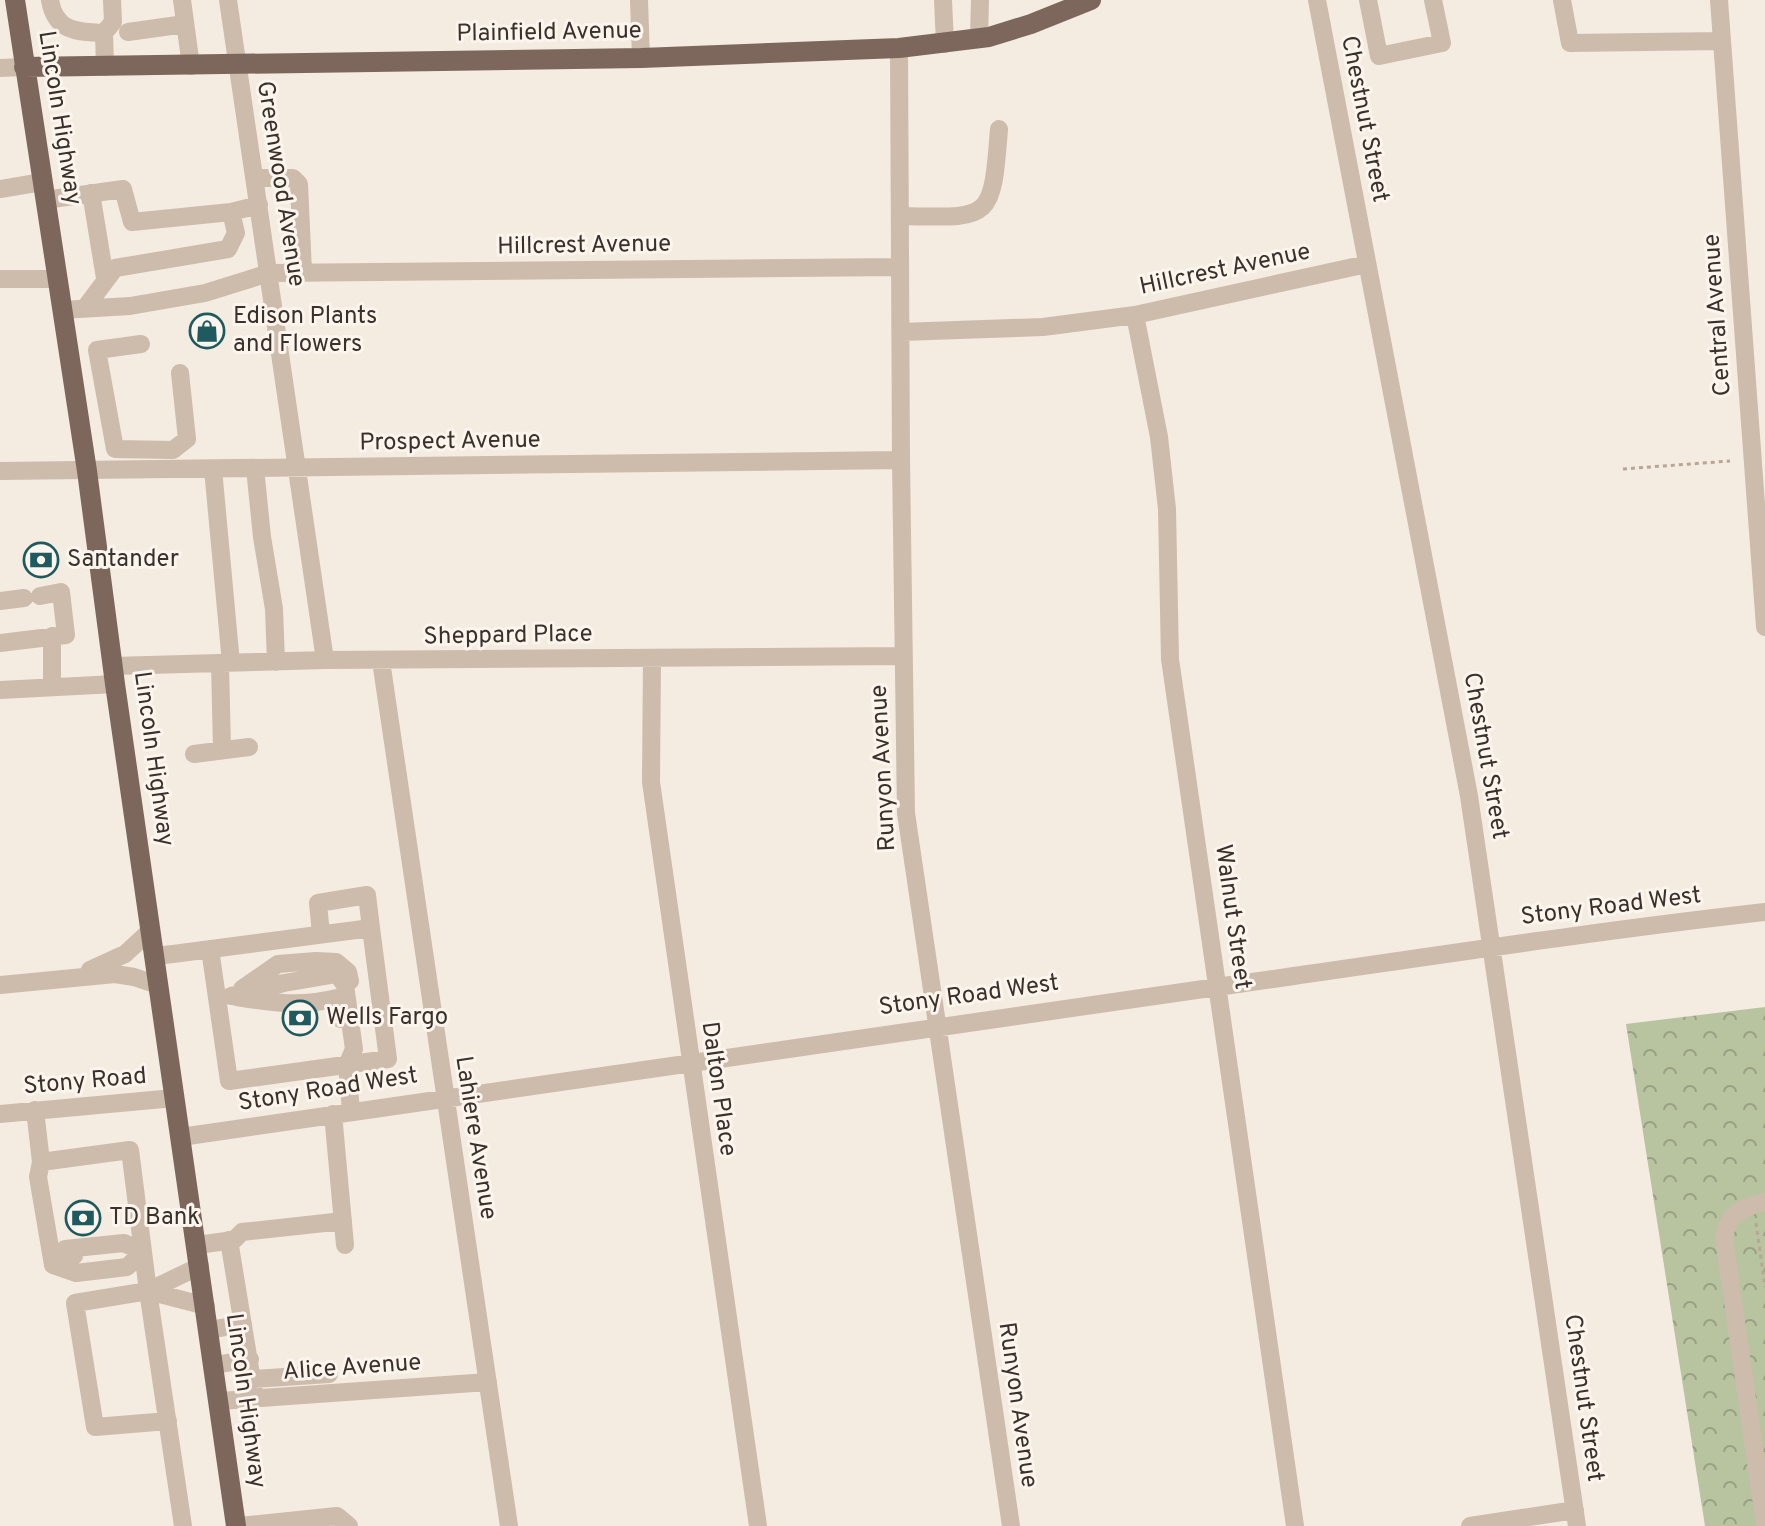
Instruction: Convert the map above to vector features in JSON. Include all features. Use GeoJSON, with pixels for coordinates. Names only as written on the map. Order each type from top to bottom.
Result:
{"type":"FeatureCollection","features":[{"type":"Feature","properties":{"kind":"main road","name":"Lincoln Highway"},"geometry":{"type":"LineString","coordinates":[[15,0],[83,443],[174,1098],[238,1526]]}},
{"type":"Feature","properties":{"kind":"main road","name":"Plainfield Avenue"},"geometry":{"type":"LineString","coordinates":[[24,67],[641,58],[899,48],[979,38],[1031,24],[1091,0]]}},
{"type":"Feature","properties":{"kind":"street"},"geometry":{"type":"LineString","coordinates":[[50,0],[56,21],[61,26],[81,33],[104,33]]}},
{"type":"Feature","properties":{"kind":"street"},"geometry":{"type":"LineString","coordinates":[[105,67],[104,33],[113,22],[112,0]]}},
{"type":"Feature","properties":{"kind":"street"},"geometry":{"type":"LineString","coordinates":[[182,0],[191,66]]}},
{"type":"Feature","properties":{"kind":"street","name":"Greenwood Avenue"},"geometry":{"type":"LineString","coordinates":[[228,0],[325,660]]}},
{"type":"Feature","properties":{"kind":"street"},"geometry":{"type":"LineString","coordinates":[[639,0],[641,58]]}},
{"type":"Feature","properties":{"kind":"street"},"geometry":{"type":"LineString","coordinates":[[943,0],[945,44]]}},
{"type":"Feature","properties":{"kind":"street"},"geometry":{"type":"LineString","coordinates":[[979,38],[980,0]]}},
{"type":"Feature","properties":{"kind":"street","name":"Chestnut Street"},"geometry":{"type":"LineString","coordinates":[[1317,0],[1469,796],[1576,1518]]}},
{"type":"Feature","properties":{"kind":"street"},"geometry":{"type":"LineString","coordinates":[[1368,0],[1379,56],[1442,43],[1433,0]]}},
{"type":"Feature","properties":{"kind":"street"},"geometry":{"type":"LineString","coordinates":[[1562,0],[1570,43],[1721,41]]}},
{"type":"Feature","properties":{"kind":"street","name":"Central Avenue"},"geometry":{"type":"LineString","coordinates":[[1719,0],[1765,627]]}},
{"type":"Feature","properties":{"kind":"street"},"geometry":{"type":"LineString","coordinates":[[128,32],[185,24]]}},
{"type":"Feature","properties":{"kind":"street","name":"Runyon Avenue"},"geometry":{"type":"LineString","coordinates":[[899,48],[906,813],[1011,1526]]}},
{"type":"Feature","properties":{"kind":"street","name":"Plainfield Avenue"},"geometry":{"type":"LineString","coordinates":[[0,68],[24,67]]}},
{"type":"Feature","properties":{"kind":"street"},"geometry":{"type":"LineString","coordinates":[[900,216],[958,218],[983,208],[995,184],[999,129]]}},
{"type":"Feature","properties":{"kind":"street"},"geometry":{"type":"LineString","coordinates":[[254,178],[293,178],[299,184],[303,272]]}},
{"type":"Feature","properties":{"kind":"street"},"geometry":{"type":"LineString","coordinates":[[0,189],[91,193],[123,189],[132,222],[231,212],[259,205]]}},
{"type":"Feature","properties":{"kind":"street"},"geometry":{"type":"LineString","coordinates":[[91,193],[105,278]]}},
{"type":"Feature","properties":{"kind":"street"},"geometry":{"type":"LineString","coordinates":[[85,308],[115,268],[228,249],[236,233],[231,212]]}},
{"type":"Feature","properties":{"kind":"street"},"geometry":{"type":"LineString","coordinates":[[236,233],[262,228]]}},
{"type":"Feature","properties":{"kind":"street","name":"Hillcrest Avenue"},"geometry":{"type":"LineString","coordinates":[[901,332],[1043,327],[1135,315],[1367,264]]}},
{"type":"Feature","properties":{"kind":"street","name":"Hillcrest Avenue"},"geometry":{"type":"LineString","coordinates":[[62,310],[130,306],[205,293],[269,273],[900,267]]}},
{"type":"Feature","properties":{"kind":"street"},"geometry":{"type":"LineString","coordinates":[[0,279],[57,279]]}},
{"type":"Feature","properties":{"kind":"street","name":"Walnut Street"},"geometry":{"type":"LineString","coordinates":[[1135,315],[1159,437],[1167,509],[1170,659],[1295,1526]]}},
{"type":"Feature","properties":{"kind":"street"},"geometry":{"type":"LineString","coordinates":[[116,470],[97,350],[141,344]]}},
{"type":"Feature","properties":{"kind":"street"},"geometry":{"type":"LineString","coordinates":[[70,365],[99,360]]}},
{"type":"Feature","properties":{"kind":"street"},"geometry":{"type":"LineString","coordinates":[[83,443],[103,444],[115,449],[173,450],[187,439],[180,373]]}},
{"type":"Feature","properties":{"kind":"street"},"geometry":{"type":"LineString","coordinates":[[74,386],[103,381]]}},
{"type":"Feature","properties":{"kind":"street"},"geometry":{"type":"LineString","coordinates":[[173,450],[176,469]]}},
{"type":"Feature","properties":{"kind":"street","name":"Prospect Avenue"},"geometry":{"type":"LineString","coordinates":[[0,471],[901,460]]}},
{"type":"Feature","properties":{"kind":"street"},"geometry":{"type":"LineString","coordinates":[[255,468],[274,609],[276,662]]}},
{"type":"Feature","properties":{"kind":"street"},"geometry":{"type":"LineString","coordinates":[[213,469],[225,663],[222,750]]}},
{"type":"Feature","properties":{"kind":"street"},"geometry":{"type":"LineString","coordinates":[[0,601],[61,592],[66,635],[0,643]]}},
{"type":"Feature","properties":{"kind":"street"},"geometry":{"type":"LineString","coordinates":[[52,636],[52,687]]}},
{"type":"Feature","properties":{"kind":"street","name":"Sheppard Place"},"geometry":{"type":"LineString","coordinates":[[0,690],[52,687],[114,675],[225,663],[903,656]]}},
{"type":"Feature","properties":{"kind":"street","name":"Dalton Place"},"geometry":{"type":"LineString","coordinates":[[652,658],[651,782],[758,1526]]}},
{"type":"Feature","properties":{"kind":"street","name":"Lahiere Avenue"},"geometry":{"type":"LineString","coordinates":[[381,661],[509,1526]]}},
{"type":"Feature","properties":{"kind":"street"},"geometry":{"type":"LineString","coordinates":[[194,754],[249,747]]}},
{"type":"Feature","properties":{"kind":"street"},"geometry":{"type":"LineString","coordinates":[[210,949],[224,997],[229,1081],[355,1059],[388,1059],[367,895],[318,903],[321,934]]}},
{"type":"Feature","properties":{"kind":"street","name":"Stony Road West"},"geometry":{"type":"LineString","coordinates":[[181,1137],[444,1095],[938,1024],[1493,946],[1765,912]]}},
{"type":"Feature","properties":{"kind":"street"},"geometry":{"type":"LineString","coordinates":[[155,956],[371,928]]}},
{"type":"Feature","properties":{"kind":"street"},"geometry":{"type":"LineString","coordinates":[[77,976],[125,954],[151,930]]}},
{"type":"Feature","properties":{"kind":"street"},"geometry":{"type":"LineString","coordinates":[[224,997],[278,964],[336,962],[348,972],[356,1005],[355,1059],[342,1112],[345,1245]]}},
{"type":"Feature","properties":{"kind":"street"},"geometry":{"type":"LineString","coordinates":[[0,985],[115,974],[158,985]]}},
{"type":"Feature","properties":{"kind":"street"},"geometry":{"type":"LineString","coordinates":[[224,997],[337,974],[345,985],[355,1059]]}},
{"type":"Feature","properties":{"kind":"street"},"geometry":{"type":"LineString","coordinates":[[224,997],[287,1005],[314,1004],[337,998],[344,1042],[355,1059]]}},
{"type":"Feature","properties":{"kind":"street","name":"Stony Road"},"geometry":{"type":"LineString","coordinates":[[0,1114],[174,1098]]}},
{"type":"Feature","properties":{"kind":"street"},"geometry":{"type":"LineString","coordinates":[[35,1110],[41,1162],[38,1177],[53,1265]]}},
{"type":"Feature","properties":{"kind":"street"},"geometry":{"type":"LineString","coordinates":[[41,1162],[130,1150],[183,1526]]}},
{"type":"Feature","properties":{"kind":"street"},"geometry":{"type":"LineString","coordinates":[[1760,1209],[1735,1212],[1728,1220],[1724,1238],[1765,1525]]}},
{"type":"Feature","properties":{"kind":"street"},"geometry":{"type":"LineString","coordinates":[[148,1291],[198,1255],[234,1240],[242,1232],[343,1221]]}},
{"type":"Feature","properties":{"kind":"street"},"geometry":{"type":"LineString","coordinates":[[229,1240],[255,1399]]}},
{"type":"Feature","properties":{"kind":"street"},"geometry":{"type":"LineString","coordinates":[[53,1265],[65,1249],[124,1243],[143,1252]]}},
{"type":"Feature","properties":{"kind":"street"},"geometry":{"type":"LineString","coordinates":[[53,1265],[82,1255],[125,1249],[143,1252]]}},
{"type":"Feature","properties":{"kind":"street"},"geometry":{"type":"LineString","coordinates":[[168,1421],[95,1427],[75,1303],[148,1291],[206,1306]]}},
{"type":"Feature","properties":{"kind":"street"},"geometry":{"type":"LineString","coordinates":[[209,1330],[243,1324]]}},
{"type":"Feature","properties":{"kind":"street"},"geometry":{"type":"LineString","coordinates":[[215,1365],[250,1359]]}},
{"type":"Feature","properties":{"kind":"street"},"geometry":{"type":"LineString","coordinates":[[253,1379],[329,1374]]}},
{"type":"Feature","properties":{"kind":"street","name":"Alice Avenue"},"geometry":{"type":"LineString","coordinates":[[220,1401],[488,1382]]}},
{"type":"Feature","properties":{"kind":"street"},"geometry":{"type":"LineString","coordinates":[[238,1526],[337,1516],[349,1526]]}},
{"type":"Feature","properties":{"kind":"street"},"geometry":{"type":"LineString","coordinates":[[1470,1526],[1576,1518]]}},
{"type":"Feature","properties":{"kind":"path"},"geometry":{"type":"LineString","coordinates":[[1623,469],[1730,461]]}},
{"type":"Feature","properties":{"kind":"path"},"geometry":{"type":"LineString","coordinates":[[1758,1285],[1765,1285],[1760,1209]]}},
{"type":"Feature","properties":{"kind":"green space"},"geometry":{"type":"Polygon","coordinates":[[[1765,1007],[1765,1526],[1705,1526],[1626,1024],[1765,1007]]]}},
{"type":"Feature","properties":{"kind":"place","name":"Edison Plants and Flowers"},"geometry":{"type":"Point","coordinates":[207,331]}},
{"type":"Feature","properties":{"kind":"place","name":"Santander"},"geometry":{"type":"Point","coordinates":[41,560]}},
{"type":"Feature","properties":{"kind":"place","name":"Wells Fargo"},"geometry":{"type":"Point","coordinates":[300,1018]}},
{"type":"Feature","properties":{"kind":"place","name":"TD Bank"},"geometry":{"type":"Point","coordinates":[83,1218]}}]}
